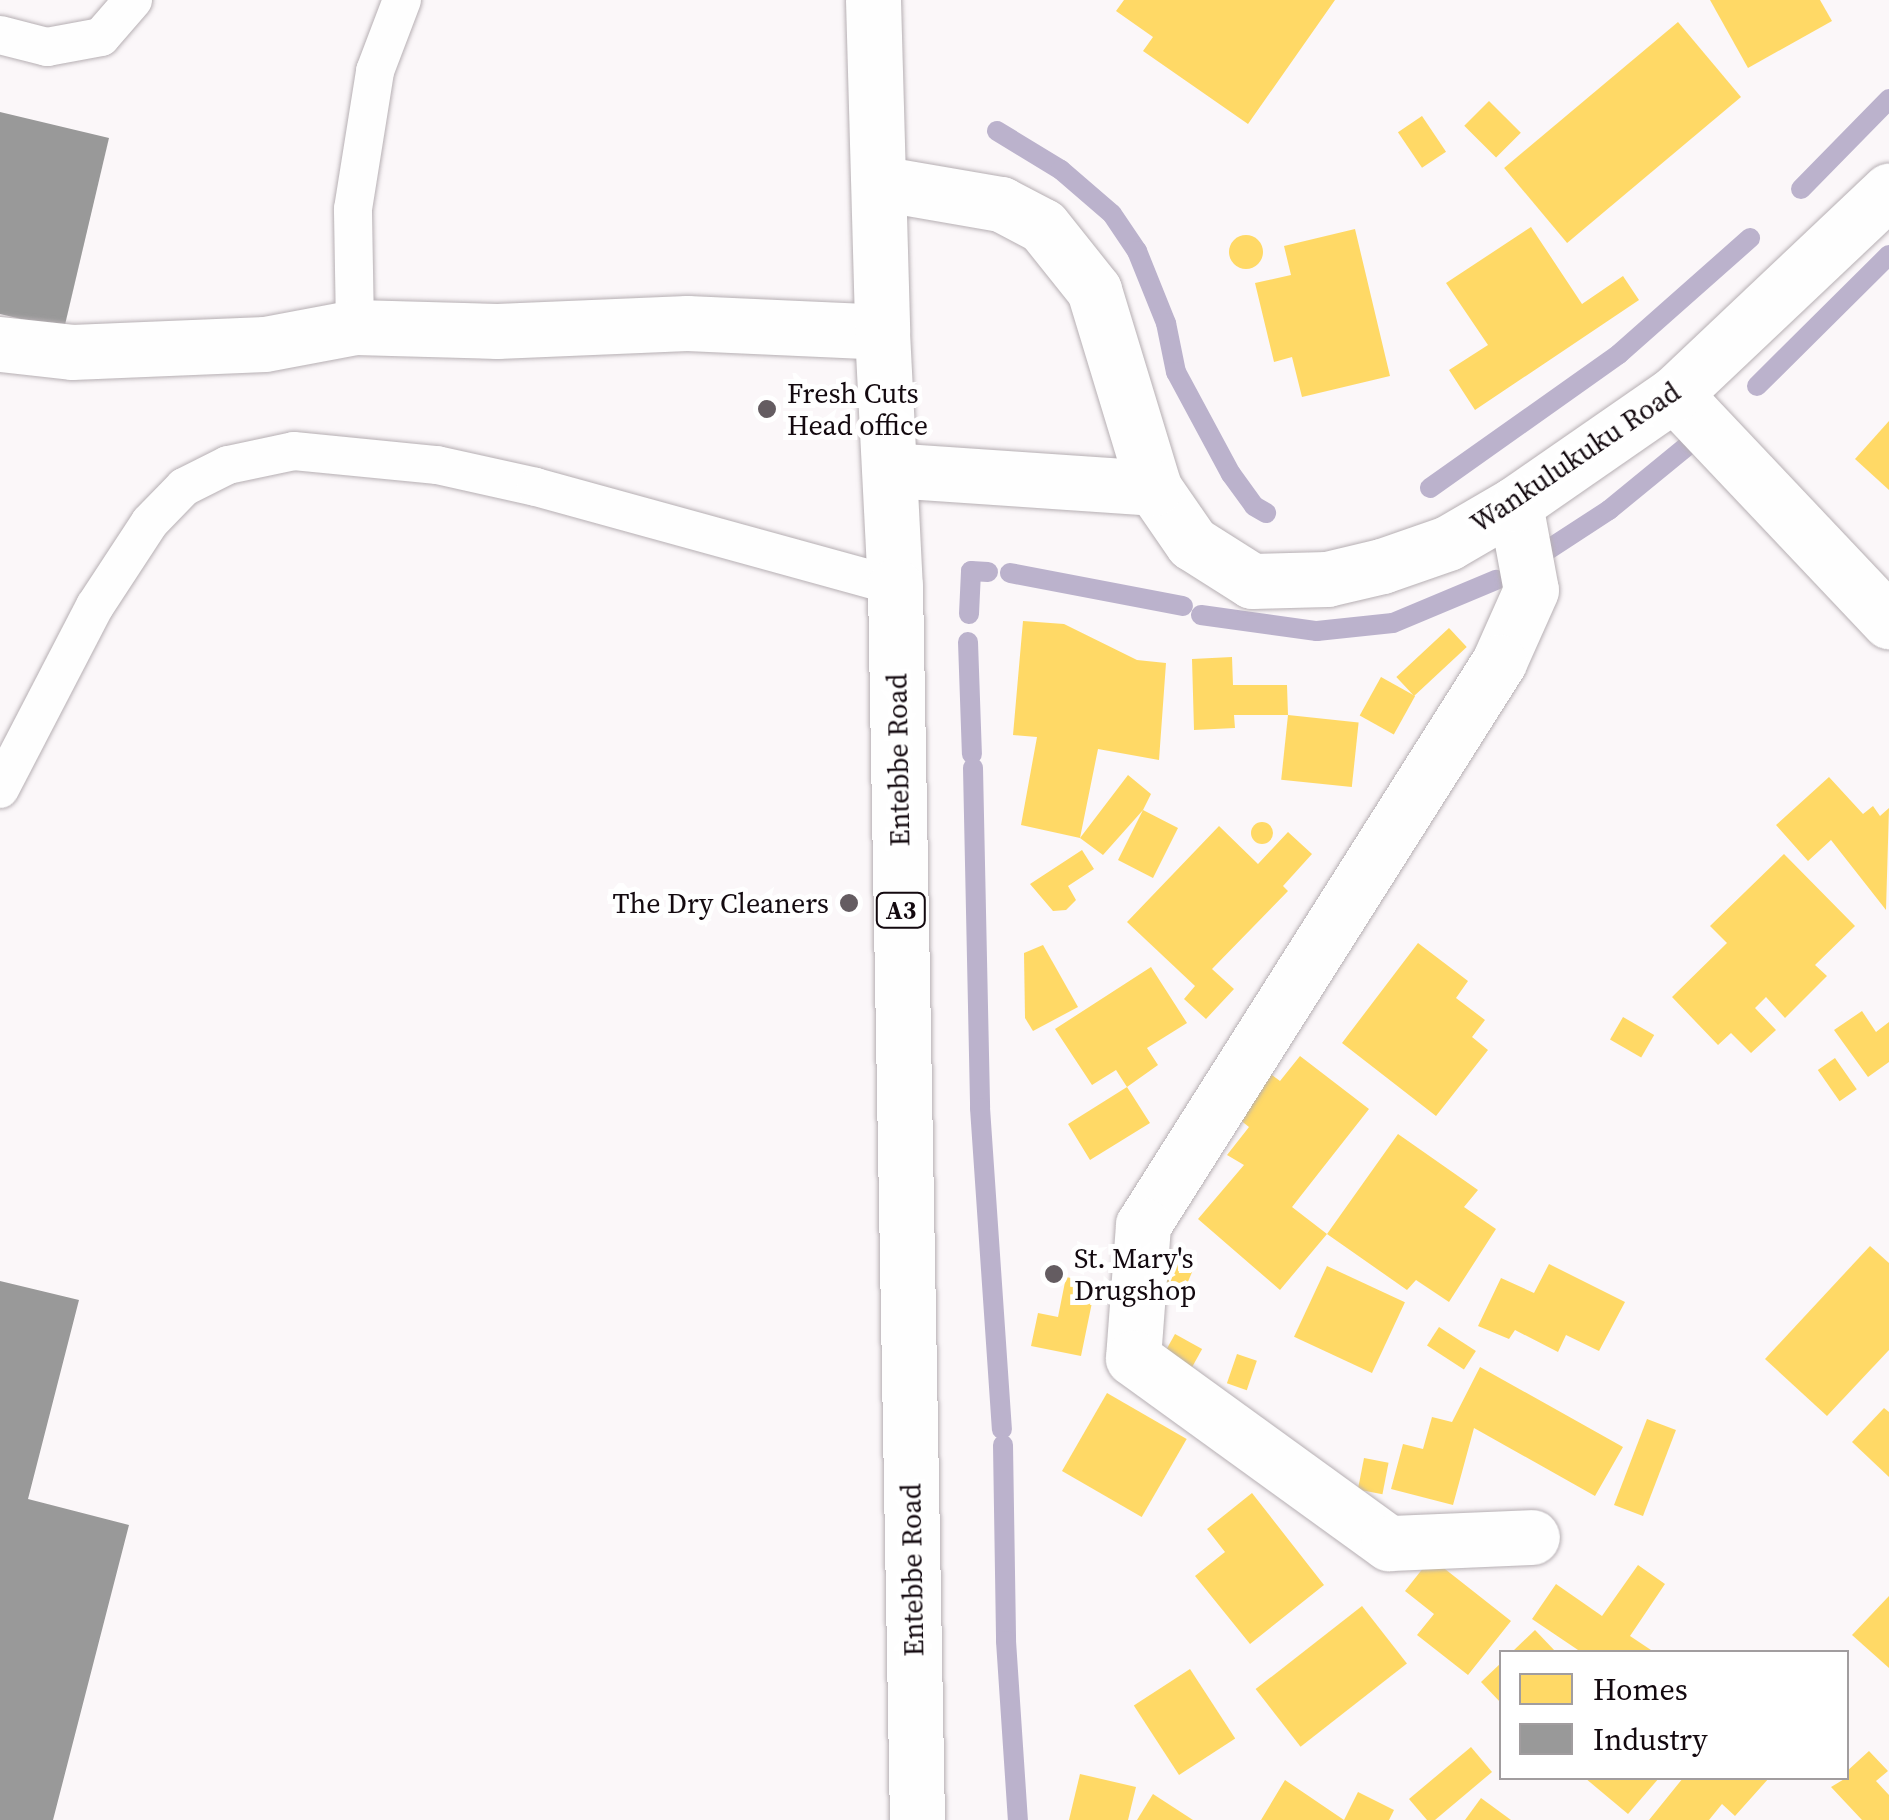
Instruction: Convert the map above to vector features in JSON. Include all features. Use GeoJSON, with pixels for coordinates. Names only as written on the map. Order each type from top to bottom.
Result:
{"type":"FeatureCollection","features":[{"type":"Feature","properties":{"kind":"main road","name":"Entebbe Road"},"geometry":{"type":"LineString","coordinates":[[873,0],[882,332],[895,586],[917,1820]]}},
{"type":"Feature","properties":{"kind":"main road","name":"Wankulukuku Road"},"geometry":{"type":"LineString","coordinates":[[879,183],[1001,204],[1043,226],[1094,290],[1148,464],[1192,543],[1252,581],[1327,580],[1382,566],[1448,543],[1515,504],[1674,394],[1889,191]]}},
{"type":"Feature","properties":{"kind":"main road"},"geometry":{"type":"LineString","coordinates":[[0,344],[72,352],[265,344],[354,327],[497,331],[688,323],[882,332]]}},
{"type":"Feature","properties":{"kind":"main road"},"geometry":{"type":"LineString","coordinates":[[1674,394],[1889,621]]}},
{"type":"Feature","properties":{"kind":"main road"},"geometry":{"type":"LineString","coordinates":[[890,470],[1148,464]]}},
{"type":"Feature","properties":{"kind":"main road"},"geometry":{"type":"LineString","coordinates":[[1515,504],[1530,590],[1499,662],[1143,1225],[1133,1358],[1389,1543],[1532,1536]]}},
{"type":"Feature","properties":{"kind":"lane"},"geometry":{"type":"LineString","coordinates":[[0,35],[47,48],[100,37],[133,0]]}},
{"type":"Feature","properties":{"kind":"lane"},"geometry":{"type":"LineString","coordinates":[[354,327],[353,209],[375,71],[402,0]]}},
{"type":"Feature","properties":{"kind":"lane"},"geometry":{"type":"LineString","coordinates":[[0,790],[95,606],[150,522],[184,487],[228,466],[260,458],[294,451],[437,465],[536,487],[895,586]]}},
{"type":"Feature","properties":{"kind":"building: Homes"},"geometry":{"type":"Polygon","coordinates":[[[1124,0],[1335,0],[1248,124],[1143,51],[1153,37],[1116,11],[1124,0]]]}},
{"type":"Feature","properties":{"kind":"building: Homes"},"geometry":{"type":"Polygon","coordinates":[[[1710,0],[1820,0],[1832,21],[1748,68],[1710,0]]]}},
{"type":"Feature","properties":{"kind":"building: Homes"},"geometry":{"type":"Polygon","coordinates":[[[1678,22],[1741,97],[1567,243],[1504,168],[1678,22]]]}},
{"type":"Feature","properties":{"kind":"building: Homes"},"geometry":{"type":"Polygon","coordinates":[[[1489,101],[1521,133],[1496,158],[1464,126],[1489,101]]]}},
{"type":"Feature","properties":{"kind":"building: Homes"},"geometry":{"type":"Polygon","coordinates":[[[1422,116],[1446,152],[1422,168],[1398,132],[1422,116]]]}},
{"type":"Feature","properties":{"kind":"building: Homes"},"geometry":{"type":"Polygon","coordinates":[[[1531,227],[1582,304],[1623,276],[1639,300],[1475,410],[1449,370],[1488,345],[1446,283],[1531,227]]]}},
{"type":"Feature","properties":{"kind":"building: Homes"},"geometry":{"type":"Polygon","coordinates":[[[1355,229],[1390,376],[1302,397],[1292,357],[1274,362],[1255,283],[1291,275],[1284,246],[1355,229]]]}},
{"type":"Feature","properties":{"kind":"building: Homes"},"geometry":{"type":"Polygon","coordinates":[[[1246,235],[1258,240],[1263,252],[1258,264],[1246,269],[1234,264],[1229,252],[1234,240],[1246,235]]]}},
{"type":"Feature","properties":{"kind":"building: Homes"},"geometry":{"type":"Polygon","coordinates":[[[1889,421],[1889,490],[1855,459],[1889,421]]]}},
{"type":"Feature","properties":{"kind":"building: Homes"},"geometry":{"type":"Polygon","coordinates":[[[1023,621],[1064,624],[1137,660],[1166,663],[1159,760],[1098,749],[1080,838],[1021,825],[1037,737],[1013,735],[1023,621]]]}},
{"type":"Feature","properties":{"kind":"building: Homes"},"geometry":{"type":"Polygon","coordinates":[[[1449,628],[1467,647],[1414,696],[1396,677],[1449,628]]]}},
{"type":"Feature","properties":{"kind":"building: Homes"},"geometry":{"type":"Polygon","coordinates":[[[1232,657],[1233,685],[1287,685],[1288,715],[1234,715],[1235,728],[1194,730],[1192,659],[1232,657]]]}},
{"type":"Feature","properties":{"kind":"building: Homes"},"geometry":{"type":"Polygon","coordinates":[[[1381,677],[1415,696],[1394,734],[1360,715],[1381,677]]]}},
{"type":"Feature","properties":{"kind":"building: Homes"},"geometry":{"type":"Polygon","coordinates":[[[1288,715],[1359,722],[1352,787],[1281,780],[1288,715]]]}},
{"type":"Feature","properties":{"kind":"building: Homes"},"geometry":{"type":"Polygon","coordinates":[[[1128,775],[1151,794],[1143,810],[1103,855],[1080,838],[1128,775]]]}},
{"type":"Feature","properties":{"kind":"building: Homes"},"geometry":{"type":"Polygon","coordinates":[[[1829,777],[1863,814],[1873,806],[1880,816],[1889,808],[1886,910],[1831,840],[1808,861],[1776,825],[1829,777]]]}},
{"type":"Feature","properties":{"kind":"building: Homes"},"geometry":{"type":"Polygon","coordinates":[[[1143,810],[1178,828],[1153,878],[1118,860],[1143,810]]]}},
{"type":"Feature","properties":{"kind":"building: Homes"},"geometry":{"type":"Polygon","coordinates":[[[1262,822],[1270,825],[1270,841],[1262,844],[1254,841],[1251,833],[1254,825],[1262,822]]]}},
{"type":"Feature","properties":{"kind":"building: Homes"},"geometry":{"type":"Polygon","coordinates":[[[1219,826],[1258,864],[1288,832],[1312,854],[1283,886],[1288,891],[1212,969],[1234,989],[1206,1019],[1184,999],[1195,986],[1127,922],[1219,826]]]}},
{"type":"Feature","properties":{"kind":"building: Homes"},"geometry":{"type":"Polygon","coordinates":[[[1082,850],[1094,869],[1068,886],[1076,900],[1066,910],[1053,911],[1030,884],[1082,850]]]}},
{"type":"Feature","properties":{"kind":"building: Homes"},"geometry":{"type":"Polygon","coordinates":[[[1784,854],[1855,926],[1815,965],[1827,976],[1785,1018],[1766,997],[1755,1008],[1776,1030],[1751,1053],[1731,1033],[1718,1045],[1672,997],[1727,943],[1710,926],[1784,854]]]}},
{"type":"Feature","properties":{"kind":"building: Homes"},"geometry":{"type":"Polygon","coordinates":[[[1418,943],[1468,981],[1456,998],[1485,1020],[1472,1037],[1488,1050],[1436,1116],[1342,1043],[1418,943]]]}},
{"type":"Feature","properties":{"kind":"building: Homes"},"geometry":{"type":"Polygon","coordinates":[[[1043,945],[1078,1007],[1033,1031],[1025,1018],[1024,953],[1043,945]]]}},
{"type":"Feature","properties":{"kind":"building: Homes"},"geometry":{"type":"Polygon","coordinates":[[[1151,967],[1187,1023],[1147,1048],[1158,1065],[1127,1087],[1116,1070],[1092,1085],[1055,1029],[1151,967]]]}},
{"type":"Feature","properties":{"kind":"building: Homes"},"geometry":{"type":"Polygon","coordinates":[[[1862,1011],[1876,1032],[1889,1022],[1889,1062],[1868,1077],[1834,1030],[1862,1011]]]}},
{"type":"Feature","properties":{"kind":"building: Homes"},"geometry":{"type":"Polygon","coordinates":[[[1623,1017],[1654,1035],[1641,1058],[1610,1040],[1623,1017]]]}},
{"type":"Feature","properties":{"kind":"building: Homes"},"geometry":{"type":"Polygon","coordinates":[[[1300,1056],[1369,1109],[1292,1207],[1327,1234],[1280,1290],[1198,1219],[1244,1165],[1227,1155],[1249,1127],[1234,1115],[1268,1072],[1280,1081],[1300,1056]]]}},
{"type":"Feature","properties":{"kind":"building: Homes"},"geometry":{"type":"Polygon","coordinates":[[[1835,1058],[1857,1089],[1840,1101],[1818,1070],[1835,1058]]]}},
{"type":"Feature","properties":{"kind":"building: Homes"},"geometry":{"type":"Polygon","coordinates":[[[1127,1087],[1150,1123],[1090,1160],[1068,1124],[1127,1087]]]}},
{"type":"Feature","properties":{"kind":"building: Homes"},"geometry":{"type":"Polygon","coordinates":[[[1398,1134],[1478,1190],[1464,1207],[1496,1229],[1449,1302],[1416,1280],[1407,1290],[1327,1234],[1398,1134]]]}},
{"type":"Feature","properties":{"kind":"building: Homes"},"geometry":{"type":"Polygon","coordinates":[[[1870,1246],[1889,1263],[1889,1350],[1827,1416],[1765,1359],[1870,1246]]]}},
{"type":"Feature","properties":{"kind":"building: Homes"},"geometry":{"type":"Polygon","coordinates":[[[1171,1250],[1197,1261],[1182,1295],[1157,1284],[1171,1250]]]}},
{"type":"Feature","properties":{"kind":"building: Homes"},"geometry":{"type":"Polygon","coordinates":[[[1549,1264],[1625,1302],[1599,1351],[1566,1335],[1558,1352],[1515,1330],[1509,1339],[1478,1326],[1501,1278],[1534,1293],[1549,1264]]]}},
{"type":"Feature","properties":{"kind":"building: Homes"},"geometry":{"type":"Polygon","coordinates":[[[1327,1266],[1405,1302],[1372,1373],[1294,1337],[1327,1266]]]}},
{"type":"Feature","properties":{"kind":"building: Homes"},"geometry":{"type":"Polygon","coordinates":[[[1066,1277],[1096,1283],[1081,1356],[1031,1346],[1038,1313],[1058,1317],[1066,1277]]]}},
{"type":"Feature","properties":{"kind":"building: Homes"},"geometry":{"type":"Polygon","coordinates":[[[1439,1327],[1476,1351],[1464,1369],[1427,1345],[1439,1327]]]}},
{"type":"Feature","properties":{"kind":"building: Homes"},"geometry":{"type":"Polygon","coordinates":[[[1175,1334],[1202,1349],[1187,1377],[1159,1362],[1175,1334]]]}},
{"type":"Feature","properties":{"kind":"building: Homes"},"geometry":{"type":"Polygon","coordinates":[[[1237,1354],[1257,1361],[1247,1390],[1227,1383],[1237,1354]]]}},
{"type":"Feature","properties":{"kind":"building: Homes"},"geometry":{"type":"Polygon","coordinates":[[[1480,1367],[1623,1447],[1595,1496],[1474,1428],[1453,1505],[1391,1489],[1403,1444],[1423,1449],[1432,1417],[1452,1422],[1480,1367]]]}},
{"type":"Feature","properties":{"kind":"building: Homes"},"geometry":{"type":"Polygon","coordinates":[[[1107,1393],[1187,1439],[1142,1517],[1062,1471],[1107,1393]]]}},
{"type":"Feature","properties":{"kind":"building: Homes"},"geometry":{"type":"Polygon","coordinates":[[[1884,1408],[1889,1412],[1889,1477],[1852,1442],[1884,1408]]]}},
{"type":"Feature","properties":{"kind":"building: Homes"},"geometry":{"type":"Polygon","coordinates":[[[1647,1419],[1676,1430],[1643,1516],[1614,1505],[1647,1419]]]}},
{"type":"Feature","properties":{"kind":"building: Homes"},"geometry":{"type":"Polygon","coordinates":[[[1364,1458],[1389,1463],[1382,1494],[1358,1489],[1364,1458]]]}},
{"type":"Feature","properties":{"kind":"building: Homes"},"geometry":{"type":"Polygon","coordinates":[[[1252,1493],[1324,1585],[1250,1644],[1195,1576],[1225,1552],[1207,1529],[1252,1493]]]}},
{"type":"Feature","properties":{"kind":"building: Homes"},"geometry":{"type":"Polygon","coordinates":[[[1431,1558],[1511,1621],[1468,1675],[1417,1635],[1434,1614],[1405,1591],[1431,1558]]]}},
{"type":"Feature","properties":{"kind":"building: Homes"},"geometry":{"type":"Polygon","coordinates":[[[1638,1565],[1665,1584],[1630,1636],[1651,1650],[1578,1650],[1532,1619],[1556,1584],[1602,1616],[1638,1565]]]}},
{"type":"Feature","properties":{"kind":"building: Homes"},"geometry":{"type":"Polygon","coordinates":[[[1889,1596],[1889,1668],[1852,1635],[1889,1596]]]}},
{"type":"Feature","properties":{"kind":"building: Homes"},"geometry":{"type":"Polygon","coordinates":[[[1362,1606],[1407,1664],[1301,1747],[1256,1689],[1362,1606]]]}},
{"type":"Feature","properties":{"kind":"building: Homes"},"geometry":{"type":"Polygon","coordinates":[[[1535,1630],[1554,1650],[1514,1650],[1535,1630]]]}},
{"type":"Feature","properties":{"kind":"building: Homes"},"geometry":{"type":"Polygon","coordinates":[[[1499,1665],[1499,1701],[1481,1682],[1499,1665]]]}},
{"type":"Feature","properties":{"kind":"building: Homes"},"geometry":{"type":"Polygon","coordinates":[[[1190,1669],[1235,1739],[1179,1775],[1134,1705],[1190,1669]]]}},
{"type":"Feature","properties":{"kind":"building: Homes"},"geometry":{"type":"Polygon","coordinates":[[[1471,1747],[1492,1772],[1435,1820],[1427,1820],[1409,1799],[1471,1747]]]}},
{"type":"Feature","properties":{"kind":"building: Homes"},"geometry":{"type":"Polygon","coordinates":[[[1869,1751],[1888,1771],[1876,1781],[1889,1795],[1889,1820],[1862,1820],[1831,1787],[1849,1780],[1849,1769],[1869,1751]]]}},
{"type":"Feature","properties":{"kind":"building: Homes"},"geometry":{"type":"Polygon","coordinates":[[[1080,1774],[1136,1787],[1128,1820],[1069,1820],[1080,1774]]]}},
{"type":"Feature","properties":{"kind":"building: Homes"},"geometry":{"type":"Polygon","coordinates":[[[1285,1780],[1344,1820],[1261,1820],[1285,1780]]]}},
{"type":"Feature","properties":{"kind":"building: Homes"},"geometry":{"type":"Polygon","coordinates":[[[1587,1780],[1657,1780],[1628,1814],[1587,1780]]]}},
{"type":"Feature","properties":{"kind":"building: Homes"},"geometry":{"type":"Polygon","coordinates":[[[1681,1780],[1767,1780],[1735,1816],[1722,1804],[1709,1820],[1649,1820],[1681,1780]]]}},
{"type":"Feature","properties":{"kind":"building: Homes"},"geometry":{"type":"Polygon","coordinates":[[[1358,1792],[1394,1810],[1389,1820],[1344,1820],[1358,1792]]]}},
{"type":"Feature","properties":{"kind":"building: Homes"},"geometry":{"type":"Polygon","coordinates":[[[1153,1794],[1193,1820],[1137,1820],[1153,1794]]]}},
{"type":"Feature","properties":{"kind":"building: Homes"},"geometry":{"type":"Polygon","coordinates":[[[1481,1798],[1511,1820],[1465,1820],[1481,1798]]]}},
{"type":"Feature","properties":{"kind":"building: Industry"},"geometry":{"type":"Polygon","coordinates":[[[0,112],[109,138],[64,329],[0,314],[0,112]]]}},
{"type":"Feature","properties":{"kind":"building: Industry"},"geometry":{"type":"Polygon","coordinates":[[[0,1281],[79,1300],[28,1499],[129,1525],[53,1820],[0,1820],[0,1281]]]}},
{"type":"Feature","properties":{"kind":"waterway"},"geometry":{"type":"LineString","coordinates":[[1801,189],[1889,99]]}},
{"type":"Feature","properties":{"kind":"waterway"},"geometry":{"type":"LineString","coordinates":[[997,131],[1061,170],[1112,214],[1137,251],[1166,323],[1176,372],[1231,474],[1254,506],[1266,513]]}},
{"type":"Feature","properties":{"kind":"waterway"},"geometry":{"type":"LineString","coordinates":[[1430,488],[1619,354],[1750,238]]}},
{"type":"Feature","properties":{"kind":"waterway"},"geometry":{"type":"LineString","coordinates":[[1757,386],[1889,255]]}},
{"type":"Feature","properties":{"kind":"waterway"},"geometry":{"type":"LineString","coordinates":[[1543,553],[1609,510],[1697,438]]}},
{"type":"Feature","properties":{"kind":"waterway"},"geometry":{"type":"LineString","coordinates":[[969,614],[971,571],[988,572]]}},
{"type":"Feature","properties":{"kind":"waterway"},"geometry":{"type":"LineString","coordinates":[[1010,573],[1183,606]]}},
{"type":"Feature","properties":{"kind":"waterway"},"geometry":{"type":"LineString","coordinates":[[1201,615],[1317,631],[1393,623],[1496,580]]}},
{"type":"Feature","properties":{"kind":"waterway"},"geometry":{"type":"LineString","coordinates":[[968,642],[972,754]]}},
{"type":"Feature","properties":{"kind":"waterway"},"geometry":{"type":"LineString","coordinates":[[973,768],[980,1108],[1002,1429]]}},
{"type":"Feature","properties":{"kind":"waterway"},"geometry":{"type":"LineString","coordinates":[[1003,1445],[1006,1641],[1018,1820]]}},
{"type":"Feature","properties":{"kind":"place","name":"Fresh Cuts Head office"},"geometry":{"type":"Point","coordinates":[767,409]}},
{"type":"Feature","properties":{"kind":"place","name":"The Dry Cleaners"},"geometry":{"type":"Point","coordinates":[849,903]}},
{"type":"Feature","properties":{"kind":"place","name":"St. Mary's Drugshop"},"geometry":{"type":"Point","coordinates":[1054,1274]}}]}
